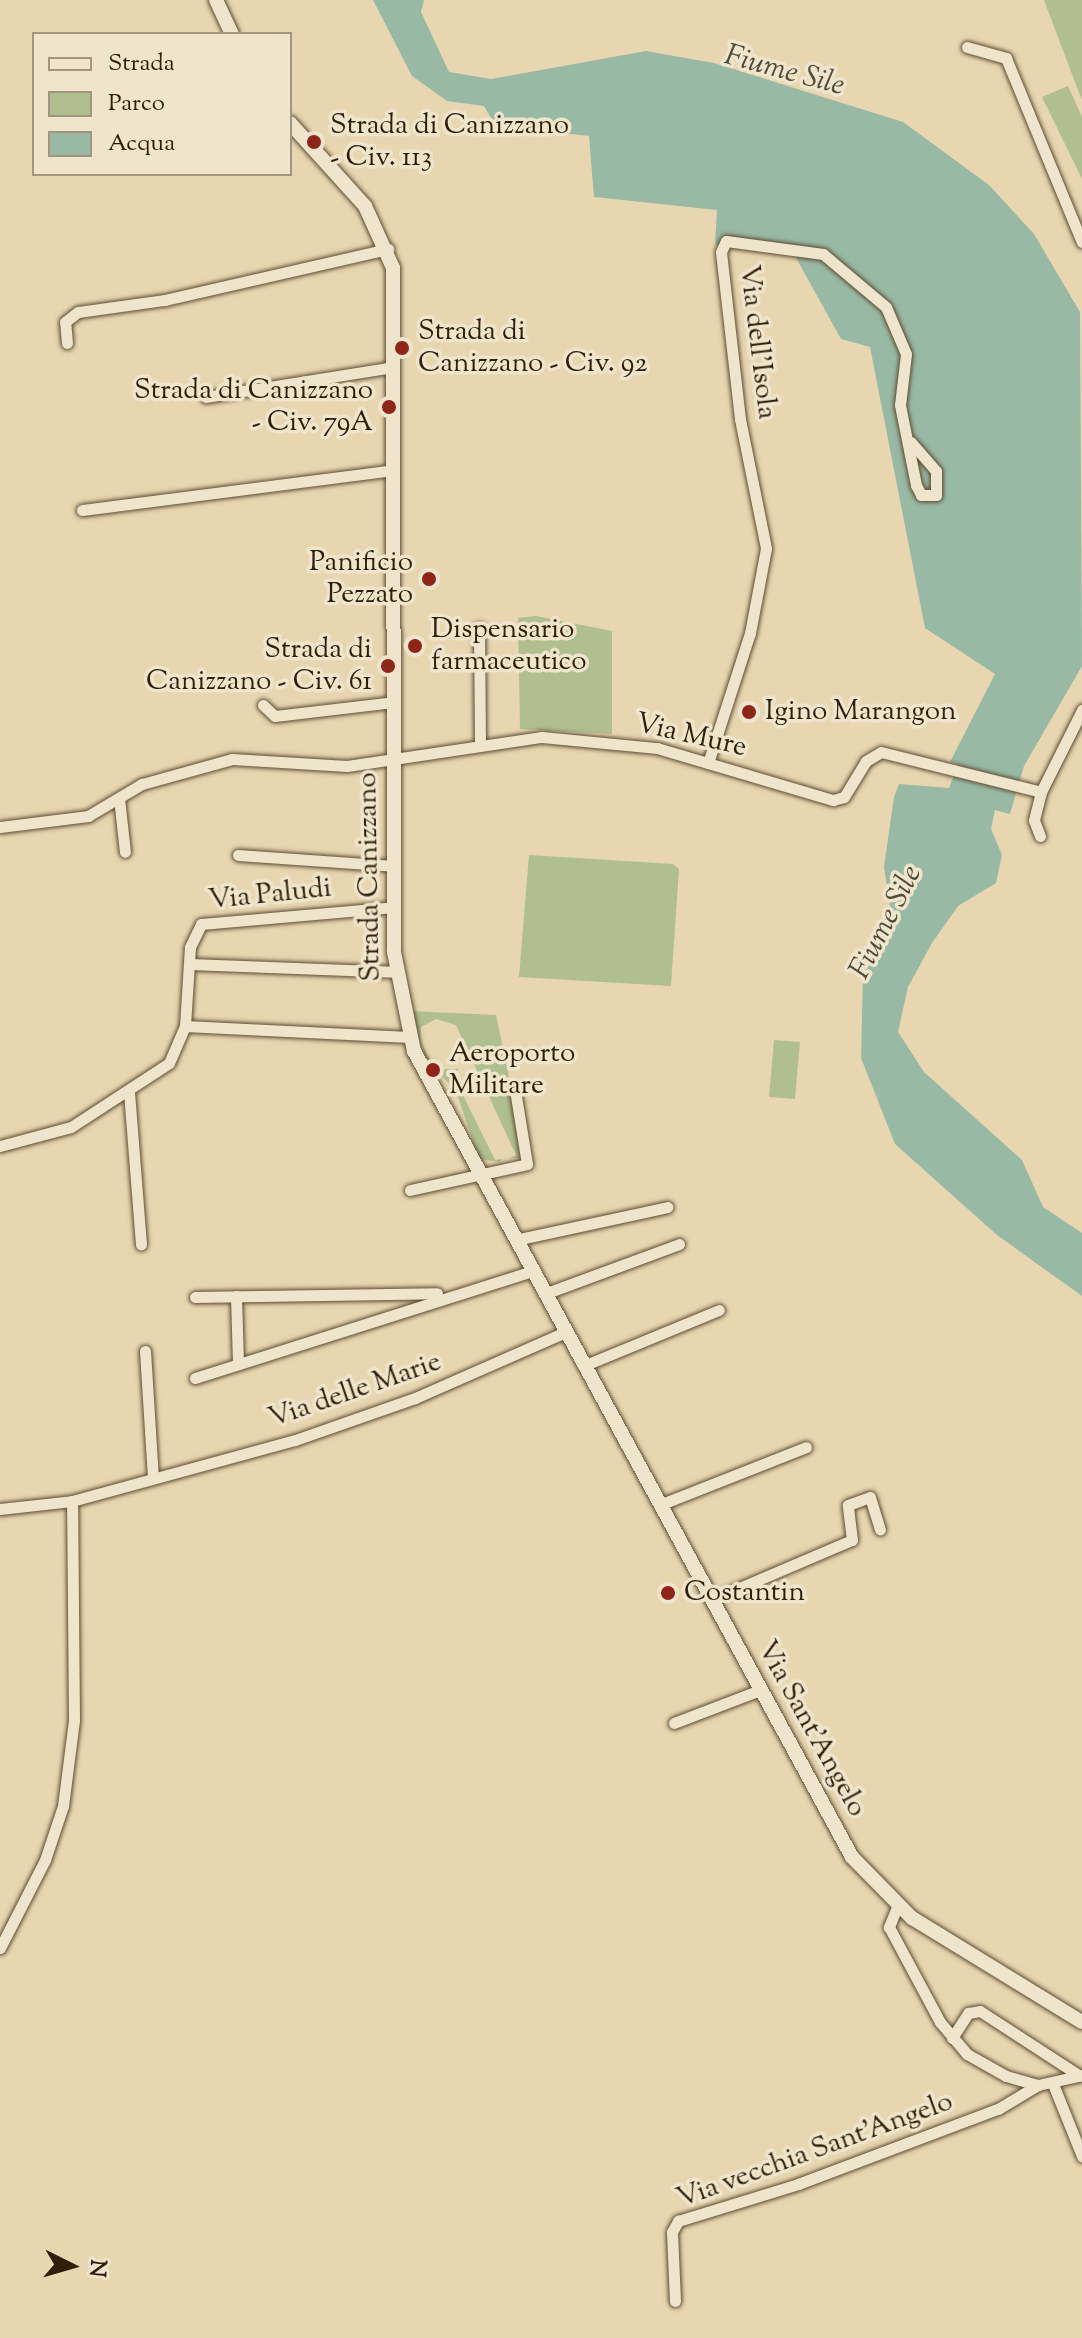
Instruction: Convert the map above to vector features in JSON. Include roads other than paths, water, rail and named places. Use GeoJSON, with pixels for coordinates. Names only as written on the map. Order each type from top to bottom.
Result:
{"type":"FeatureCollection","features":[{"type":"Feature","properties":{"kind":"street"},"geometry":{"type":"LineString","coordinates":[[216,0],[231,32]]}},
{"type":"Feature","properties":{"kind":"street"},"geometry":{"type":"LineString","coordinates":[[967,47],[1006,58],[1082,242]]}},
{"type":"Feature","properties":{"kind":"street","name":"Strada Canizzano"},"geometry":{"type":"LineString","coordinates":[[292,125],[355,194],[388,249],[394,367],[395,972],[409,1037],[565,1332]]}},
{"type":"Feature","properties":{"kind":"street","name":"Via dell'Isola"},"geometry":{"type":"LineString","coordinates":[[708,763],[750,633],[766,548],[740,419],[721,252],[726,241],[823,254],[886,307],[902,332],[900,405],[911,442]]}},
{"type":"Feature","properties":{"kind":"street"},"geometry":{"type":"LineString","coordinates":[[67,343],[65,322],[78,312],[165,300],[388,249]]}},
{"type":"Feature","properties":{"kind":"street"},"geometry":{"type":"LineString","coordinates":[[206,397],[394,367]]}},
{"type":"Feature","properties":{"kind":"street"},"geometry":{"type":"LineString","coordinates":[[82,510],[393,470]]}},
{"type":"Feature","properties":{"kind":"street"},"geometry":{"type":"LineString","coordinates":[[479,628],[480,744]]}},
{"type":"Feature","properties":{"kind":"street"},"geometry":{"type":"LineString","coordinates":[[263,705],[275,716],[395,702]]}},
{"type":"Feature","properties":{"kind":"street"},"geometry":{"type":"LineString","coordinates":[[1040,836],[1034,820],[1041,792],[1082,710]]}},
{"type":"Feature","properties":{"kind":"street","name":"Via Mure"},"geometry":{"type":"LineString","coordinates":[[0,827],[88,816],[142,784],[232,759],[281,766],[394,762],[480,744],[574,738],[657,748],[837,800],[877,752],[1041,792]]}},
{"type":"Feature","properties":{"kind":"street"},"geometry":{"type":"LineString","coordinates":[[119,798],[125,852]]}},
{"type":"Feature","properties":{"kind":"street"},"geometry":{"type":"LineString","coordinates":[[238,855],[394,866]]}},
{"type":"Feature","properties":{"kind":"street","name":"Via Paludi"},"geometry":{"type":"LineString","coordinates":[[0,1146],[71,1127],[129,1092],[169,1063],[185,1026],[194,931],[207,922],[394,907]]}},
{"type":"Feature","properties":{"kind":"street"},"geometry":{"type":"LineString","coordinates":[[189,964],[395,972]]}},
{"type":"Feature","properties":{"kind":"street"},"geometry":{"type":"LineString","coordinates":[[185,1026],[409,1037]]}},
{"type":"Feature","properties":{"kind":"street"},"geometry":{"type":"LineString","coordinates":[[410,1190],[481,1177],[529,1162],[515,1090]]}},
{"type":"Feature","properties":{"kind":"street"},"geometry":{"type":"LineString","coordinates":[[129,1092],[141,1245]]}},
{"type":"Feature","properties":{"kind":"street"},"geometry":{"type":"LineString","coordinates":[[515,1240],[667,1207]]}},
{"type":"Feature","properties":{"kind":"street"},"geometry":{"type":"LineString","coordinates":[[544,1294],[679,1244]]}},
{"type":"Feature","properties":{"kind":"street"},"geometry":{"type":"LineString","coordinates":[[195,1378],[450,1292],[532,1271]]}},
{"type":"Feature","properties":{"kind":"street"},"geometry":{"type":"LineString","coordinates":[[195,1297],[450,1292]]}},
{"type":"Feature","properties":{"kind":"street"},"geometry":{"type":"LineString","coordinates":[[236,1296],[238,1364]]}},
{"type":"Feature","properties":{"kind":"street"},"geometry":{"type":"LineString","coordinates":[[583,1366],[719,1310]]}},
{"type":"Feature","properties":{"kind":"street","name":"Via Sant'Angelo"},"geometry":{"type":"LineString","coordinates":[[565,1332],[852,1857],[897,1907],[1082,2022]]}},
{"type":"Feature","properties":{"kind":"street","name":"Via delle Marie"},"geometry":{"type":"LineString","coordinates":[[0,1509],[72,1501],[356,1420],[565,1332]]}},
{"type":"Feature","properties":{"kind":"street"},"geometry":{"type":"LineString","coordinates":[[145,1351],[153,1477]]}},
{"type":"Feature","properties":{"kind":"street"},"geometry":{"type":"LineString","coordinates":[[659,1505],[806,1447]]}},
{"type":"Feature","properties":{"kind":"street"},"geometry":{"type":"LineString","coordinates":[[711,1600],[852,1540],[848,1505],[870,1497],[880,1530]]}},
{"type":"Feature","properties":{"kind":"street"},"geometry":{"type":"LineString","coordinates":[[0,1948],[45,1860],[63,1806],[74,1720],[72,1501]]}},
{"type":"Feature","properties":{"kind":"street"},"geometry":{"type":"LineString","coordinates":[[674,1723],[760,1690]]}},
{"type":"Feature","properties":{"kind":"street","name":"Via vecchia Sant'Angelo"},"geometry":{"type":"LineString","coordinates":[[897,1907],[888,1924],[952,2038],[989,2069],[1038,2085],[1053,2084],[1081,2075]]}},
{"type":"Feature","properties":{"kind":"street","name":"Via vecchia Sant'Angelo"},"geometry":{"type":"LineString","coordinates":[[952,2038],[976,2010],[1081,2075]]}},
{"type":"Feature","properties":{"kind":"street"},"geometry":{"type":"LineString","coordinates":[[1053,2084],[1082,2156]]}},
{"type":"Feature","properties":{"kind":"street","name":"Via vecchia Sant'Angelo"},"geometry":{"type":"LineString","coordinates":[[675,2301],[672,2232],[678,2221],[969,2120],[1038,2085]]}},
{"type":"Feature","properties":{"kind":"water"},"geometry":{"type":"Polygon","coordinates":[[[373,0],[424,0],[421,12],[449,72],[491,79],[646,51],[714,63],[903,122],[989,185],[1034,234],[1080,312],[1082,666],[1024,766],[1010,814],[995,810],[991,829],[1002,855],[996,883],[958,906],[932,943],[908,987],[898,1032],[924,1072],[1022,1160],[1043,1207],[1082,1233],[1082,1296],[997,1235],[895,1144],[861,1058],[863,975],[893,926],[884,867],[894,797],[899,784],[949,788],[958,764],[950,762],[995,674],[925,628],[870,347],[841,339],[795,256],[715,245],[717,210],[594,197],[589,136],[496,126],[484,106],[447,101],[412,76],[373,0]]]}},
{"type":"Feature","properties":{"kind":"place","name":"Strada di Canizzano - Civ. 113"},"geometry":{"type":"Point","coordinates":[314,142]}},
{"type":"Feature","properties":{"kind":"place","name":"Strada di Canizzano - Civ. 92"},"geometry":{"type":"Point","coordinates":[402,348]}},
{"type":"Feature","properties":{"kind":"place","name":"Strada di Canizzano - Civ. 79A"},"geometry":{"type":"Point","coordinates":[389,407]}},
{"type":"Feature","properties":{"kind":"place","name":"Panificio Pezzato"},"geometry":{"type":"Point","coordinates":[429,579]}},
{"type":"Feature","properties":{"kind":"place","name":"Dispensario farmaceutico"},"geometry":{"type":"Point","coordinates":[415,646]}},
{"type":"Feature","properties":{"kind":"place","name":"Strada di Canizzano - Civ. 61"},"geometry":{"type":"Point","coordinates":[388,666]}},
{"type":"Feature","properties":{"kind":"place","name":"Igino Marangon"},"geometry":{"type":"Point","coordinates":[749,712]}},
{"type":"Feature","properties":{"kind":"place","name":"Aeroporto Militare"},"geometry":{"type":"Point","coordinates":[433,1070]}},
{"type":"Feature","properties":{"kind":"place","name":"Costantin"},"geometry":{"type":"Point","coordinates":[668,1593]}},
{"type":"Feature","properties":{"kind":"water label","name":"Fiume Sile"},"geometry":{"type":"Point","coordinates":[784,72]}},
{"type":"Feature","properties":{"kind":"water label","name":"Fiume Sile"},"geometry":{"type":"Point","coordinates":[887,923]}}]}
